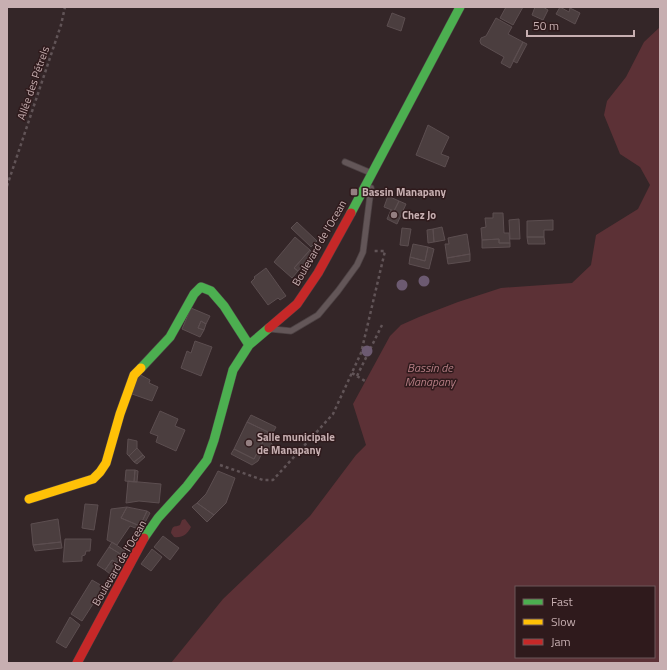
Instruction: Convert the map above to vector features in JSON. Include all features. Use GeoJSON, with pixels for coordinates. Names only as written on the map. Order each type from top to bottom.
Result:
{"type":"FeatureCollection","features":[{"type":"Feature","properties":{"kind":"street","name":"Boulevard de l'Ocean"},"geometry":{"type":"LineString","coordinates":[[77,663],[141,543],[158,518],[187,486],[207,460],[233,370],[249,345],[297,304],[318,273],[460,7]]}},
{"type":"Feature","properties":{"kind":"street"},"geometry":{"type":"LineString","coordinates":[[29,499],[93,479],[100,472],[106,463],[120,414],[134,375],[170,337],[194,294],[201,287],[210,290],[224,306],[249,345]]}},
{"type":"Feature","properties":{"kind":"lane"},"geometry":{"type":"LineString","coordinates":[[346,162],[371,174]]}},
{"type":"Feature","properties":{"kind":"lane"},"geometry":{"type":"LineString","coordinates":[[269,329],[277,331],[291,331],[318,315],[357,265],[363,252],[371,188],[366,185]]}},
{"type":"Feature","properties":{"kind":"path","name":"Allée des Pétrels"},"geometry":{"type":"LineString","coordinates":[[7,186],[61,25],[65,7]]}},
{"type":"Feature","properties":{"kind":"path"},"geometry":{"type":"LineString","coordinates":[[207,460],[263,480],[272,480],[333,414],[361,353],[384,251]]}},
{"type":"Feature","properties":{"kind":"path"},"geometry":{"type":"LineString","coordinates":[[357,376],[382,325]]}},
{"type":"Feature","properties":{"kind":"path"},"geometry":{"type":"LineString","coordinates":[[352,373],[365,381]]}},
{"type":"Feature","properties":{"kind":"water","name":"Bassin de Manapany"},"geometry":{"type":"Polygon","coordinates":[[[660,27],[660,663],[171,663],[223,599],[310,516],[356,455],[366,445],[353,404],[390,336],[401,325],[458,302],[501,288],[572,283],[591,265],[596,235],[638,209],[650,185],[640,167],[620,154],[604,115],[607,101],[626,77],[644,42],[660,27]]]}},
{"type":"Feature","properties":{"kind":"water"},"geometry":{"type":"Polygon","coordinates":[[[185,519],[191,527],[186,534],[179,537],[174,537],[171,533],[172,528],[180,525],[182,520],[185,519]]]}},
{"type":"Feature","properties":{"kind":"building"},"geometry":{"type":"Polygon","coordinates":[[[506,7],[523,7],[513,25],[500,18],[506,7]]]}},
{"type":"Feature","properties":{"kind":"building"},"geometry":{"type":"Polygon","coordinates":[[[535,7],[543,7],[548,10],[543,20],[532,15],[535,7]]]}},
{"type":"Feature","properties":{"kind":"building"},"geometry":{"type":"Polygon","coordinates":[[[560,7],[569,12],[570,8],[580,13],[575,24],[556,14],[560,7]]]}},
{"type":"Feature","properties":{"kind":"building"},"geometry":{"type":"Polygon","coordinates":[[[392,13],[405,18],[401,31],[387,26],[392,13]]]}},
{"type":"Feature","properties":{"kind":"building"},"geometry":{"type":"Polygon","coordinates":[[[496,18],[512,27],[508,34],[523,42],[510,68],[501,63],[504,57],[481,44],[480,41],[481,38],[486,36],[496,18]]]}},
{"type":"Feature","properties":{"kind":"building"},"geometry":{"type":"Polygon","coordinates":[[[523,42],[527,44],[517,63],[513,61],[523,42]]]}},
{"type":"Feature","properties":{"kind":"building"},"geometry":{"type":"Polygon","coordinates":[[[428,125],[449,137],[441,154],[449,157],[445,167],[416,155],[428,125]]]}},
{"type":"Feature","properties":{"kind":"building"},"geometry":{"type":"Polygon","coordinates":[[[388,196],[399,201],[394,211],[384,207],[388,196]]]}},
{"type":"Feature","properties":{"kind":"building","name":"Chez Jo"},"geometry":{"type":"Polygon","coordinates":[[[399,201],[406,204],[397,224],[387,219],[391,210],[394,211],[399,201]]]}},
{"type":"Feature","properties":{"kind":"building"},"geometry":{"type":"Polygon","coordinates":[[[493,213],[503,213],[504,233],[509,233],[510,243],[499,243],[499,239],[482,240],[481,228],[486,227],[485,218],[493,218],[493,213]]]}},
{"type":"Feature","properties":{"kind":"building"},"geometry":{"type":"Polygon","coordinates":[[[519,219],[520,239],[510,239],[509,220],[519,219]]]}},
{"type":"Feature","properties":{"kind":"building"},"geometry":{"type":"Polygon","coordinates":[[[553,220],[553,230],[544,230],[544,237],[527,237],[527,221],[553,220]]]}},
{"type":"Feature","properties":{"kind":"building"},"geometry":{"type":"Polygon","coordinates":[[[297,222],[317,241],[311,247],[291,228],[297,222]]]}},
{"type":"Feature","properties":{"kind":"building"},"geometry":{"type":"Polygon","coordinates":[[[442,227],[445,240],[434,242],[433,229],[442,227]]]}},
{"type":"Feature","properties":{"kind":"building"},"geometry":{"type":"Polygon","coordinates":[[[402,228],[411,229],[408,246],[400,245],[402,228]]]}},
{"type":"Feature","properties":{"kind":"building"},"geometry":{"type":"Polygon","coordinates":[[[433,229],[434,242],[428,243],[427,230],[433,229]]]}},
{"type":"Feature","properties":{"kind":"building"},"geometry":{"type":"Polygon","coordinates":[[[467,234],[470,254],[447,258],[445,244],[449,244],[448,238],[467,234]]]}},
{"type":"Feature","properties":{"kind":"building"},"geometry":{"type":"Polygon","coordinates":[[[295,237],[310,250],[294,268],[298,271],[292,278],[274,262],[295,237]]]}},
{"type":"Feature","properties":{"kind":"building"},"geometry":{"type":"Polygon","coordinates":[[[527,237],[544,237],[545,244],[528,244],[527,237]]]}},
{"type":"Feature","properties":{"kind":"building"},"geometry":{"type":"Polygon","coordinates":[[[499,239],[499,243],[510,243],[510,247],[482,248],[482,240],[499,239]]]}},
{"type":"Feature","properties":{"kind":"building"},"geometry":{"type":"Polygon","coordinates":[[[413,244],[428,247],[425,261],[410,257],[413,244]]]}},
{"type":"Feature","properties":{"kind":"building"},"geometry":{"type":"Polygon","coordinates":[[[428,247],[434,249],[429,269],[409,264],[410,257],[425,261],[428,247]]]}},
{"type":"Feature","properties":{"kind":"building"},"geometry":{"type":"Polygon","coordinates":[[[310,250],[313,253],[298,271],[294,268],[310,250]]]}},
{"type":"Feature","properties":{"kind":"building"},"geometry":{"type":"Polygon","coordinates":[[[470,254],[470,261],[448,264],[447,258],[470,254]]]}},
{"type":"Feature","properties":{"kind":"building"},"geometry":{"type":"Polygon","coordinates":[[[266,268],[286,296],[280,300],[278,298],[268,305],[251,282],[255,278],[254,277],[266,268]]]}},
{"type":"Feature","properties":{"kind":"building"},"geometry":{"type":"Polygon","coordinates":[[[191,308],[210,316],[206,324],[201,321],[198,328],[204,330],[200,337],[182,329],[191,308]]]}},
{"type":"Feature","properties":{"kind":"building"},"geometry":{"type":"Polygon","coordinates":[[[201,321],[206,324],[204,330],[198,328],[201,321]]]}},
{"type":"Feature","properties":{"kind":"building"},"geometry":{"type":"Polygon","coordinates":[[[195,341],[212,347],[201,376],[181,368],[187,351],[191,353],[195,341]]]}},
{"type":"Feature","properties":{"kind":"building"},"geometry":{"type":"Polygon","coordinates":[[[139,374],[150,380],[149,383],[158,387],[152,401],[132,394],[139,374]]]}},
{"type":"Feature","properties":{"kind":"building"},"geometry":{"type":"Polygon","coordinates":[[[160,411],[178,419],[175,426],[185,430],[176,451],[156,442],[158,436],[150,433],[160,411]]]}},
{"type":"Feature","properties":{"kind":"building"},"geometry":{"type":"Polygon","coordinates":[[[251,415],[276,427],[269,440],[277,451],[276,454],[262,453],[258,461],[252,465],[231,454],[234,449],[254,459],[268,432],[247,422],[251,415]]]}},
{"type":"Feature","properties":{"kind":"building","name":"Salle municipale de Manapany"},"geometry":{"type":"Polygon","coordinates":[[[247,422],[268,432],[254,459],[234,449],[247,422]]]}},
{"type":"Feature","properties":{"kind":"building"},"geometry":{"type":"Polygon","coordinates":[[[128,439],[137,441],[137,448],[129,456],[127,454],[128,439]]]}},
{"type":"Feature","properties":{"kind":"building"},"geometry":{"type":"Polygon","coordinates":[[[137,448],[143,455],[134,462],[129,456],[137,448]]]}},
{"type":"Feature","properties":{"kind":"building"},"geometry":{"type":"Polygon","coordinates":[[[143,455],[145,457],[137,464],[134,462],[143,455]]]}},
{"type":"Feature","properties":{"kind":"building"},"geometry":{"type":"Polygon","coordinates":[[[126,470],[135,470],[134,482],[125,481],[126,470]]]}},
{"type":"Feature","properties":{"kind":"building"},"geometry":{"type":"Polygon","coordinates":[[[135,470],[138,471],[137,482],[134,482],[135,470]]]}},
{"type":"Feature","properties":{"kind":"building"},"geometry":{"type":"Polygon","coordinates":[[[218,471],[235,478],[226,503],[214,515],[197,503],[206,494],[218,471]]]}},
{"type":"Feature","properties":{"kind":"building"},"geometry":{"type":"Polygon","coordinates":[[[128,481],[161,484],[159,503],[139,501],[126,503],[128,481]]]}},
{"type":"Feature","properties":{"kind":"building"},"geometry":{"type":"Polygon","coordinates":[[[197,503],[214,515],[207,522],[192,507],[197,503]]]}},
{"type":"Feature","properties":{"kind":"building"},"geometry":{"type":"Polygon","coordinates":[[[85,504],[98,505],[94,530],[82,528],[85,504]]]}},
{"type":"Feature","properties":{"kind":"building"},"geometry":{"type":"Polygon","coordinates":[[[127,507],[121,518],[140,526],[147,511],[150,513],[141,530],[130,526],[117,545],[107,540],[111,509],[127,507]]]}},
{"type":"Feature","properties":{"kind":"building"},"geometry":{"type":"Polygon","coordinates":[[[127,507],[147,511],[140,526],[121,518],[127,507]]]}},
{"type":"Feature","properties":{"kind":"building"},"geometry":{"type":"Polygon","coordinates":[[[58,519],[61,542],[33,545],[31,524],[58,519]]]}},
{"type":"Feature","properties":{"kind":"building"},"geometry":{"type":"Polygon","coordinates":[[[163,536],[179,548],[170,560],[154,547],[163,536]]]}},
{"type":"Feature","properties":{"kind":"building"},"geometry":{"type":"Polygon","coordinates":[[[65,539],[91,539],[90,551],[86,551],[85,555],[82,556],[82,561],[63,562],[65,539]]]}},
{"type":"Feature","properties":{"kind":"building"},"geometry":{"type":"Polygon","coordinates":[[[61,542],[62,548],[35,551],[33,545],[61,542]]]}},
{"type":"Feature","properties":{"kind":"building"},"geometry":{"type":"Polygon","coordinates":[[[112,542],[125,551],[122,555],[109,547],[112,542]]]}},
{"type":"Feature","properties":{"kind":"building"},"geometry":{"type":"Polygon","coordinates":[[[109,547],[122,555],[117,563],[112,560],[105,570],[97,565],[109,547]]]}},
{"type":"Feature","properties":{"kind":"building"},"geometry":{"type":"Polygon","coordinates":[[[152,549],[162,557],[151,571],[141,564],[152,549]]]}},
{"type":"Feature","properties":{"kind":"building"},"geometry":{"type":"Polygon","coordinates":[[[112,560],[117,563],[110,574],[105,570],[112,560]]]}},
{"type":"Feature","properties":{"kind":"building"},"geometry":{"type":"Polygon","coordinates":[[[92,580],[104,587],[82,621],[71,614],[92,580]]]}},
{"type":"Feature","properties":{"kind":"building"},"geometry":{"type":"Polygon","coordinates":[[[70,617],[80,625],[66,648],[56,642],[70,617]]]}},
{"type":"Feature","properties":{"kind":"traffic: fast"},"geometry":{"type":"LineString","coordinates":[[351,213],[460,7]]}},
{"type":"Feature","properties":{"kind":"traffic: fast"},"geometry":{"type":"LineString","coordinates":[[141,368],[170,337],[194,294],[201,287],[211,291],[224,306],[249,345]]}},
{"type":"Feature","properties":{"kind":"traffic: fast"},"geometry":{"type":"LineString","coordinates":[[144,538],[158,518],[187,486],[207,460],[233,370],[249,345],[269,328]]}},
{"type":"Feature","properties":{"kind":"traffic: slow"},"geometry":{"type":"LineString","coordinates":[[29,499],[93,479],[100,472],[106,463],[120,414],[134,375],[141,368]]}},
{"type":"Feature","properties":{"kind":"traffic: jam"},"geometry":{"type":"LineString","coordinates":[[269,328],[297,304],[318,273],[351,213]]}},
{"type":"Feature","properties":{"kind":"traffic: jam"},"geometry":{"type":"LineString","coordinates":[[77,663],[144,538]]}},
{"type":"Feature","properties":{"kind":"place","name":"Bassin Manapany"},"geometry":{"type":"Point","coordinates":[354,192]}},
{"type":"Feature","properties":{"kind":"place","name":"Chez Jo"},"geometry":{"type":"Point","coordinates":[394,215]}},
{"type":"Feature","properties":{"kind":"place","name":"Salle municipale de Manapany"},"geometry":{"type":"Point","coordinates":[249,443]}}]}
